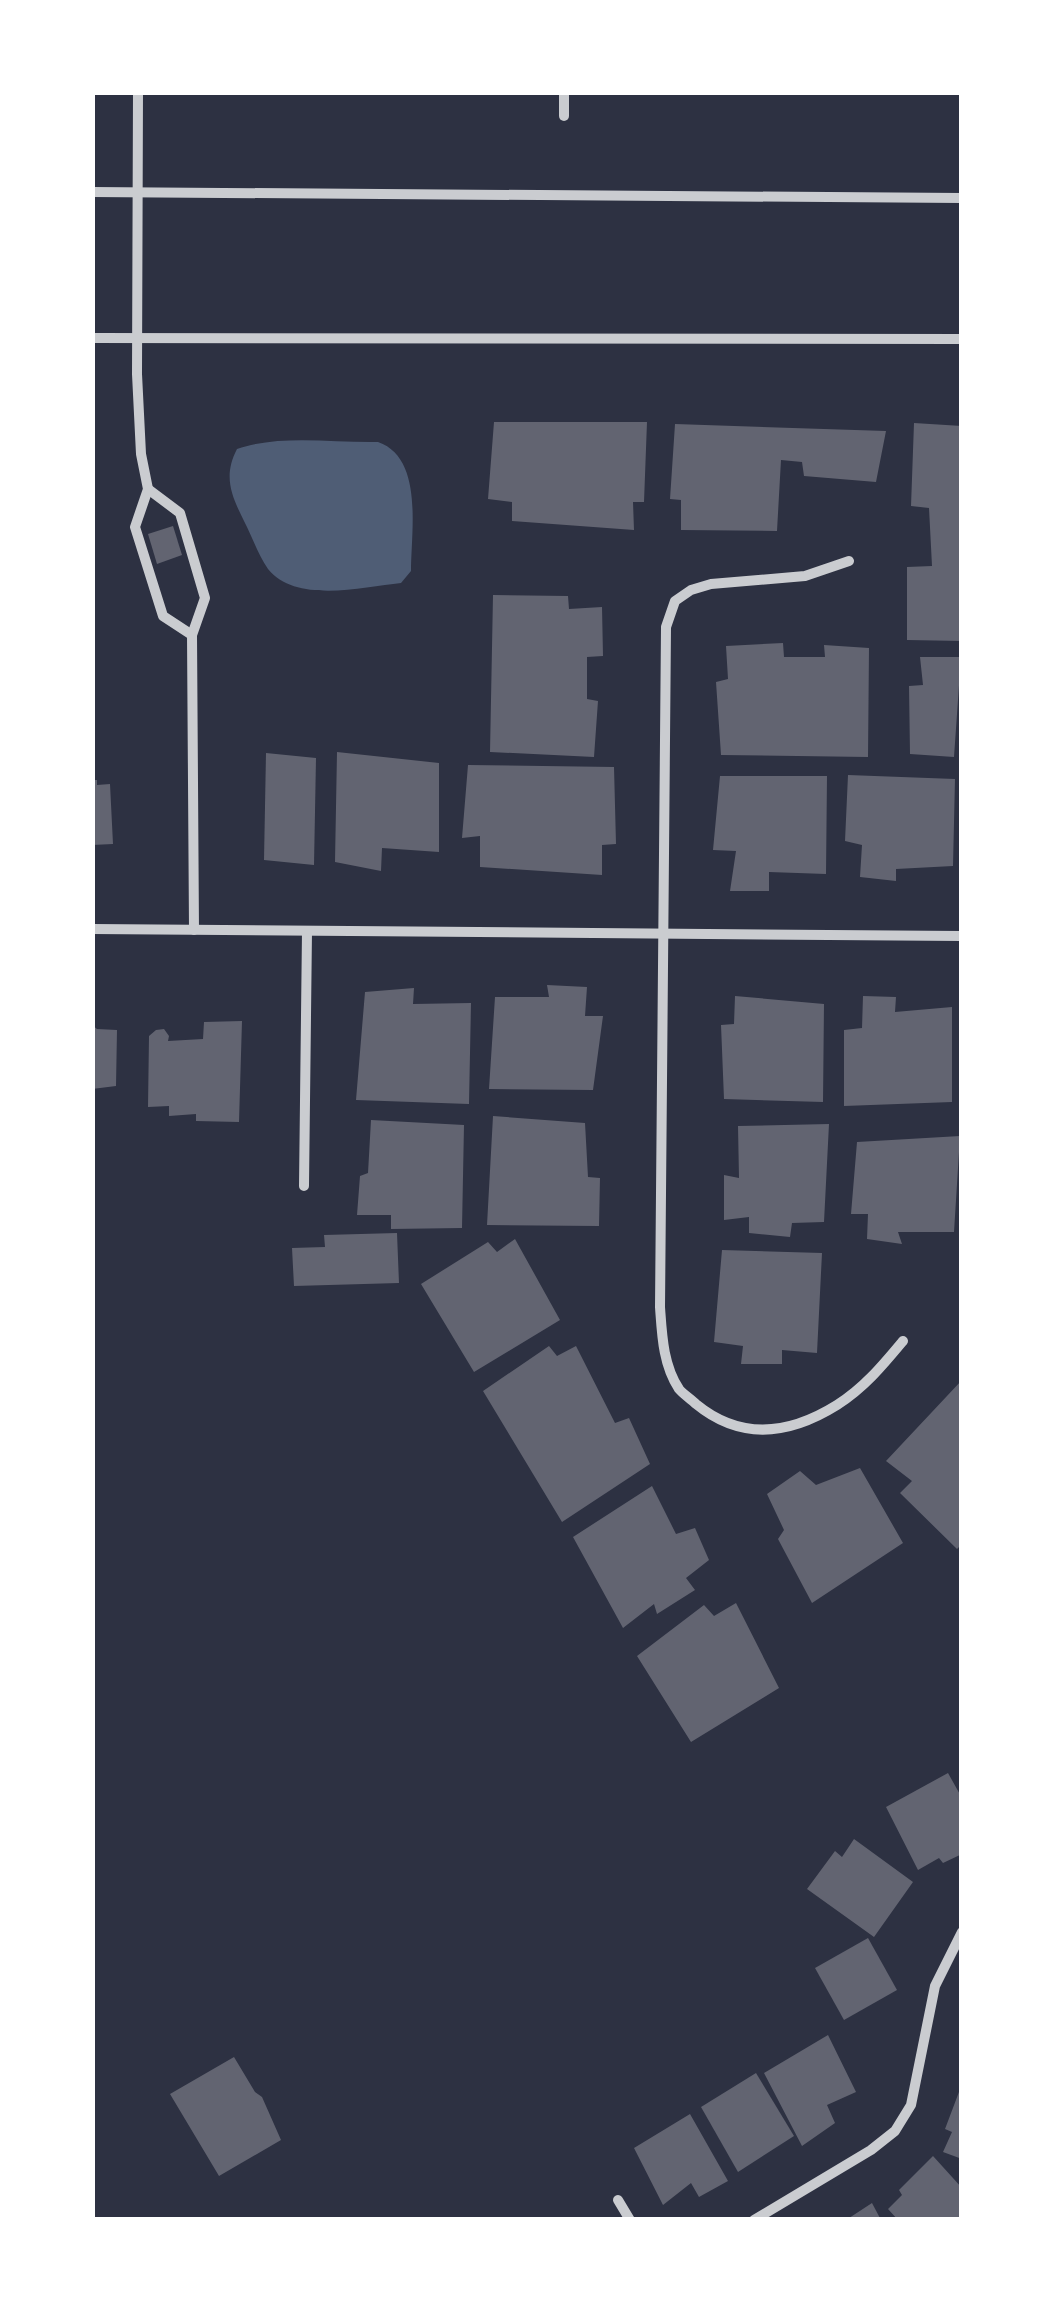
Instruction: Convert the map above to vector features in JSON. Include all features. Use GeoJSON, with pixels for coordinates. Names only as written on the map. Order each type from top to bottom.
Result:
{"type":"FeatureCollection","features":[{"type":"Feature","properties":{"kind":"street"},"geometry":{"type":"LineString","coordinates":[[138,92],[136,338],[140,438],[148,489],[135,527],[163,616],[192,635]]}},
{"type":"Feature","properties":{"kind":"street"},"geometry":{"type":"LineString","coordinates":[[564,92],[564,116]]}},
{"type":"Feature","properties":{"kind":"street"},"geometry":{"type":"LineString","coordinates":[[92,192],[962,198]]}},
{"type":"Feature","properties":{"kind":"street"},"geometry":{"type":"LineString","coordinates":[[92,338],[962,338]]}},
{"type":"Feature","properties":{"kind":"street"},"geometry":{"type":"LineString","coordinates":[[148,489],[180,512],[205,598],[192,635],[194,930]]}},
{"type":"Feature","properties":{"kind":"street"},"geometry":{"type":"LineString","coordinates":[[849,562],[805,576],[712,584],[691,590],[675,601],[666,627],[660,936],[660,1308],[664,1354],[680,1390],[716,1420],[750,1431],[796,1425],[836,1406],[864,1385],[903,1342]]}},
{"type":"Feature","properties":{"kind":"street"},"geometry":{"type":"LineString","coordinates":[[92,930],[962,936]]}},
{"type":"Feature","properties":{"kind":"street"},"geometry":{"type":"LineString","coordinates":[[304,1186],[306,931]]}},
{"type":"Feature","properties":{"kind":"street"},"geometry":{"type":"LineString","coordinates":[[754,2220],[871,2150],[895,2131],[911,2105],[935,1986],[962,1932]]}},
{"type":"Feature","properties":{"kind":"street"},"geometry":{"type":"LineString","coordinates":[[618,2200],[630,2220]]}},
{"type":"Feature","properties":{"kind":"water"},"geometry":{"type":"Polygon","coordinates":[[[289,440],[378,442],[393,450],[409,479],[413,517],[411,571],[401,583],[350,590],[312,590],[280,580],[261,558],[232,494],[230,468],[237,449],[289,440]]]}},
{"type":"Feature","properties":{"kind":"building"},"geometry":{"type":"Polygon","coordinates":[[[494,422],[647,422],[644,502],[633,502],[634,530],[512,521],[512,502],[488,499],[494,422]]]}},
{"type":"Feature","properties":{"kind":"building"},"geometry":{"type":"Polygon","coordinates":[[[914,423],[962,426],[962,641],[907,640],[907,567],[932,566],[929,508],[911,506],[914,423]]]}},
{"type":"Feature","properties":{"kind":"building"},"geometry":{"type":"Polygon","coordinates":[[[675,424],[886,431],[876,482],[804,476],[802,462],[781,460],[777,531],[681,530],[681,500],[670,499],[675,424]]]}},
{"type":"Feature","properties":{"kind":"building"},"geometry":{"type":"Polygon","coordinates":[[[173,526],[182,555],[157,564],[148,534],[173,526]]]}},
{"type":"Feature","properties":{"kind":"building"},"geometry":{"type":"Polygon","coordinates":[[[493,595],[568,596],[569,609],[602,607],[603,656],[587,657],[587,699],[598,701],[594,757],[490,752],[493,595]]]}},
{"type":"Feature","properties":{"kind":"building"},"geometry":{"type":"Polygon","coordinates":[[[783,643],[784,657],[825,657],[824,645],[869,648],[868,757],[721,755],[716,682],[728,679],[726,646],[783,643]]]}},
{"type":"Feature","properties":{"kind":"building"},"geometry":{"type":"Polygon","coordinates":[[[920,657],[961,657],[954,757],[910,754],[909,686],[923,685],[920,657]]]}},
{"type":"Feature","properties":{"kind":"building"},"geometry":{"type":"Polygon","coordinates":[[[337,752],[439,763],[439,852],[382,848],[381,871],[335,862],[337,752]]]}},
{"type":"Feature","properties":{"kind":"building"},"geometry":{"type":"Polygon","coordinates":[[[266,753],[316,758],[314,865],[264,860],[266,753]]]}},
{"type":"Feature","properties":{"kind":"building"},"geometry":{"type":"Polygon","coordinates":[[[468,765],[614,767],[616,844],[602,845],[602,875],[480,867],[480,836],[462,838],[468,765]]]}},
{"type":"Feature","properties":{"kind":"building"},"geometry":{"type":"Polygon","coordinates":[[[848,775],[955,779],[953,866],[896,869],[896,881],[860,877],[862,845],[845,841],[848,775]]]}},
{"type":"Feature","properties":{"kind":"building"},"geometry":{"type":"Polygon","coordinates":[[[720,776],[827,776],[826,874],[769,872],[769,891],[730,891],[736,851],[713,850],[720,776]]]}},
{"type":"Feature","properties":{"kind":"building"},"geometry":{"type":"Polygon","coordinates":[[[92,780],[97,780],[97,785],[110,784],[113,844],[92,845],[92,780]]]}},
{"type":"Feature","properties":{"kind":"building"},"geometry":{"type":"Polygon","coordinates":[[[547,985],[587,987],[585,1016],[603,1016],[593,1090],[489,1089],[495,997],[549,997],[547,985]]]}},
{"type":"Feature","properties":{"kind":"building"},"geometry":{"type":"Polygon","coordinates":[[[414,988],[413,1004],[471,1003],[469,1104],[356,1100],[365,992],[414,988]]]}},
{"type":"Feature","properties":{"kind":"building"},"geometry":{"type":"Polygon","coordinates":[[[735,996],[824,1004],[823,1102],[724,1099],[721,1025],[734,1024],[735,996]]]}},
{"type":"Feature","properties":{"kind":"building"},"geometry":{"type":"Polygon","coordinates":[[[863,996],[896,997],[895,1012],[952,1007],[952,1102],[844,1106],[844,1030],[862,1028],[863,996]]]}},
{"type":"Feature","properties":{"kind":"building"},"geometry":{"type":"Polygon","coordinates":[[[242,1021],[239,1122],[196,1121],[196,1114],[169,1116],[169,1106],[148,1107],[149,1036],[164,1029],[168,1041],[203,1039],[204,1022],[242,1021]]]}},
{"type":"Feature","properties":{"kind":"building"},"geometry":{"type":"Polygon","coordinates":[[[92,1025],[117,1030],[116,1086],[92,1089],[92,1025]]]}},
{"type":"Feature","properties":{"kind":"building"},"geometry":{"type":"Polygon","coordinates":[[[493,1116],[585,1123],[588,1177],[600,1178],[599,1226],[487,1225],[493,1116]]]}},
{"type":"Feature","properties":{"kind":"building"},"geometry":{"type":"Polygon","coordinates":[[[371,1120],[464,1125],[462,1228],[391,1229],[391,1215],[357,1215],[360,1176],[368,1173],[371,1120]]]}},
{"type":"Feature","properties":{"kind":"building"},"geometry":{"type":"Polygon","coordinates":[[[829,1124],[824,1222],[792,1223],[790,1237],[749,1233],[749,1217],[724,1220],[724,1175],[739,1178],[738,1126],[829,1124]]]}},
{"type":"Feature","properties":{"kind":"building"},"geometry":{"type":"Polygon","coordinates":[[[960,1136],[954,1232],[898,1232],[902,1244],[867,1239],[868,1214],[851,1214],[857,1142],[960,1136]]]}},
{"type":"Feature","properties":{"kind":"building"},"geometry":{"type":"Polygon","coordinates":[[[397,1233],[399,1283],[294,1286],[292,1248],[325,1247],[324,1235],[397,1233]]]}},
{"type":"Feature","properties":{"kind":"building"},"geometry":{"type":"Polygon","coordinates":[[[515,1239],[560,1320],[474,1372],[421,1284],[488,1242],[497,1252],[515,1239]]]}},
{"type":"Feature","properties":{"kind":"building"},"geometry":{"type":"Polygon","coordinates":[[[722,1250],[822,1253],[817,1353],[782,1350],[782,1364],[741,1364],[743,1346],[714,1342],[722,1250]]]}},
{"type":"Feature","properties":{"kind":"building"},"geometry":{"type":"Polygon","coordinates":[[[549,1346],[557,1356],[576,1346],[615,1423],[629,1418],[650,1464],[562,1522],[483,1391],[549,1346]]]}},
{"type":"Feature","properties":{"kind":"building"},"geometry":{"type":"Polygon","coordinates":[[[962,1380],[962,1544],[957,1549],[900,1493],[912,1481],[886,1461],[962,1380]]]}},
{"type":"Feature","properties":{"kind":"building"},"geometry":{"type":"Polygon","coordinates":[[[860,1468],[903,1543],[812,1603],[778,1539],[784,1530],[767,1494],[800,1471],[816,1485],[860,1468]]]}},
{"type":"Feature","properties":{"kind":"building"},"geometry":{"type":"Polygon","coordinates":[[[652,1486],[676,1534],[695,1528],[709,1560],[686,1578],[695,1590],[657,1614],[654,1604],[623,1628],[573,1537],[652,1486]]]}},
{"type":"Feature","properties":{"kind":"building"},"geometry":{"type":"Polygon","coordinates":[[[736,1603],[779,1688],[691,1742],[637,1656],[704,1605],[714,1616],[736,1603]]]}},
{"type":"Feature","properties":{"kind":"building"},"geometry":{"type":"Polygon","coordinates":[[[948,1773],[962,1798],[962,1854],[943,1863],[939,1858],[918,1870],[886,1807],[948,1773]]]}},
{"type":"Feature","properties":{"kind":"building"},"geometry":{"type":"Polygon","coordinates":[[[854,1839],[913,1882],[874,1937],[807,1889],[835,1851],[842,1857],[854,1839]]]}},
{"type":"Feature","properties":{"kind":"building"},"geometry":{"type":"Polygon","coordinates":[[[868,1938],[897,1990],[844,2020],[815,1968],[868,1938]]]}},
{"type":"Feature","properties":{"kind":"building"},"geometry":{"type":"Polygon","coordinates":[[[828,2035],[856,2092],[827,2105],[835,2123],[802,2146],[764,2073],[828,2035]]]}},
{"type":"Feature","properties":{"kind":"building"},"geometry":{"type":"Polygon","coordinates":[[[234,2057],[262,2097],[281,2140],[219,2176],[170,2094],[234,2057]]]}},
{"type":"Feature","properties":{"kind":"building"},"geometry":{"type":"Polygon","coordinates":[[[756,2073],[794,2136],[738,2172],[701,2107],[756,2073]]]}},
{"type":"Feature","properties":{"kind":"building"},"geometry":{"type":"Polygon","coordinates":[[[962,2084],[962,2159],[943,2152],[952,2132],[945,2129],[962,2084]]]}},
{"type":"Feature","properties":{"kind":"building"},"geometry":{"type":"Polygon","coordinates":[[[690,2114],[728,2181],[699,2197],[691,2183],[663,2205],[634,2148],[690,2114]]]}},
{"type":"Feature","properties":{"kind":"building"},"geometry":{"type":"Polygon","coordinates":[[[933,2156],[962,2188],[962,2220],[898,2220],[888,2209],[902,2195],[899,2190],[933,2156]]]}},
{"type":"Feature","properties":{"kind":"building"},"geometry":{"type":"Polygon","coordinates":[[[872,2203],[881,2220],[846,2220],[872,2203]]]}}]}
